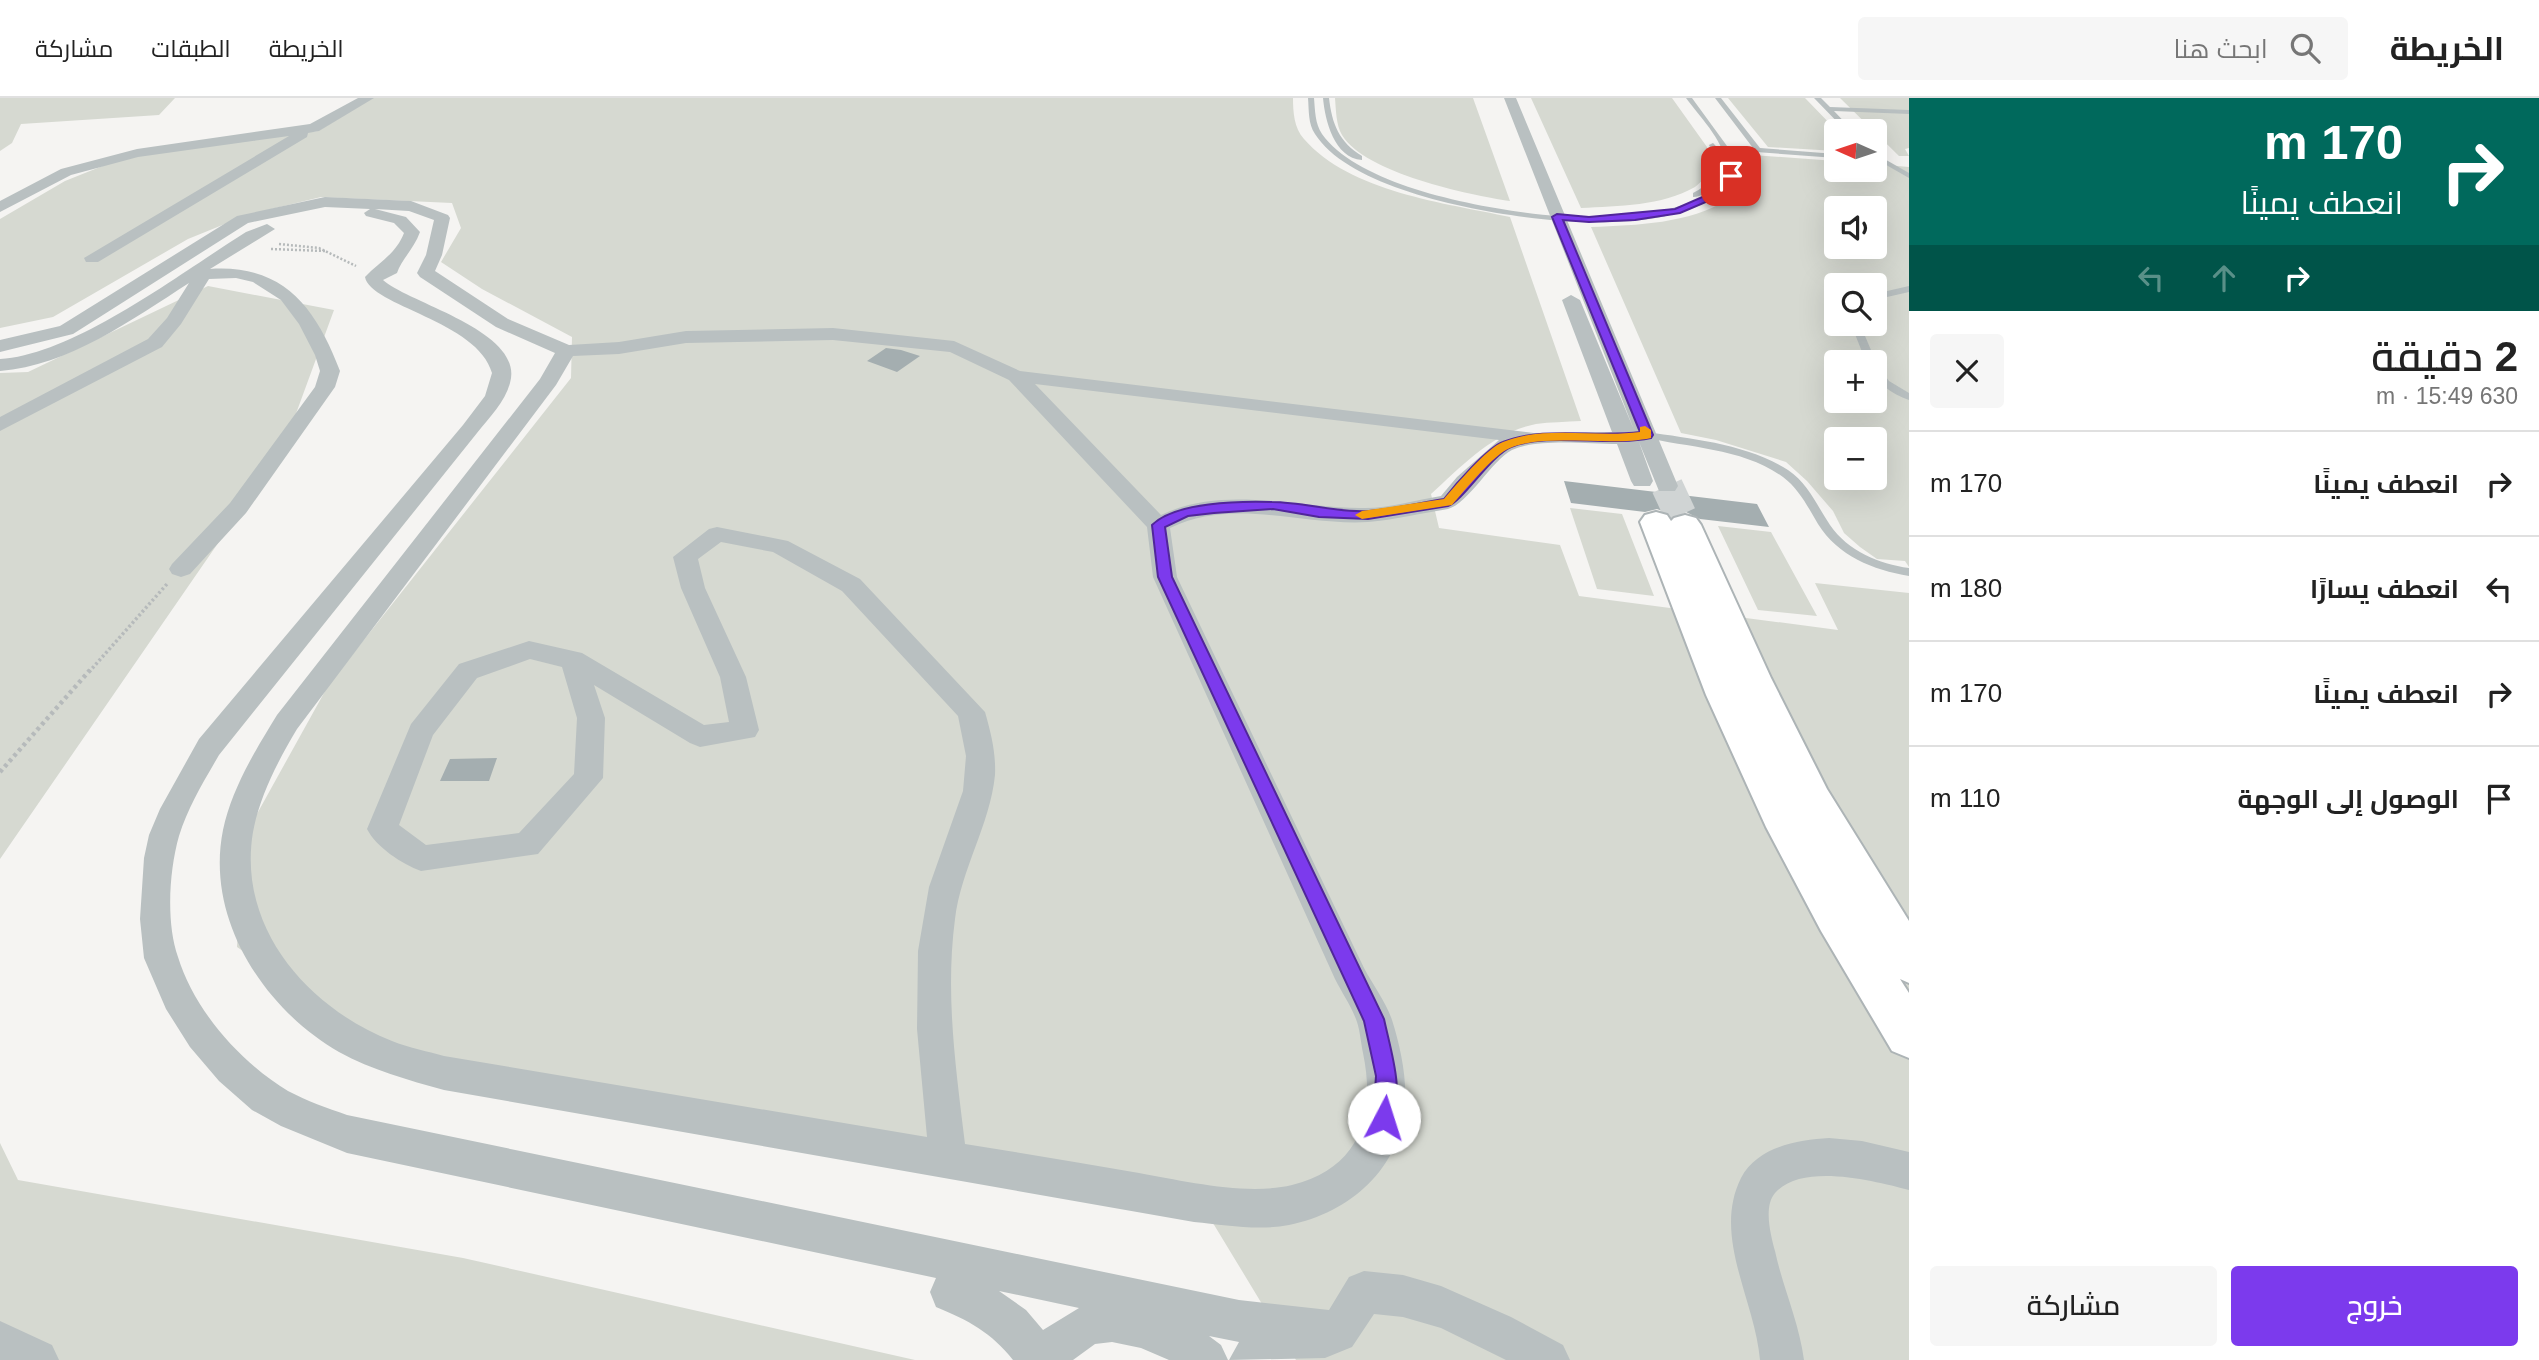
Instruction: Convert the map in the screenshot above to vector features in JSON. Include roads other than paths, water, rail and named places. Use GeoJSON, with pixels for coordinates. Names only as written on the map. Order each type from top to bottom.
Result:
{"type":"FeatureCollection","features":[{"type":"Feature","properties":{"kind":"main road"},"geometry":{"type":"LineString","coordinates":[[1670,511],[1811,798],[1909,962]]}},
{"type":"Feature","properties":{"kind":"main road"},"geometry":{"type":"LineString","coordinates":[[1670,511],[1717,674],[1770,796],[1832,913],[1909,1035]]}},
{"type":"Feature","properties":{"kind":"street"},"geometry":{"type":"LineString","coordinates":[[24,176],[88,153],[181,136],[294,123],[327,112],[350,98]]}},
{"type":"Feature","properties":{"kind":"street"},"geometry":{"type":"LineString","coordinates":[[92,258],[368,98]]}},
{"type":"Feature","properties":{"kind":"street"},"geometry":{"type":"LineString","coordinates":[[1493,98],[1636,436],[1642,481]]}},
{"type":"Feature","properties":{"kind":"street"},"geometry":{"type":"LineString","coordinates":[[1510,98],[1547,240]]}},
{"type":"Feature","properties":{"kind":"street"},"geometry":{"type":"LineString","coordinates":[[0,207],[66,172],[137,153],[314,128]]}},
{"type":"Feature","properties":{"kind":"street"},"geometry":{"type":"LineString","coordinates":[[0,345],[66,330],[243,219],[325,202],[411,206],[442,218],[434,255],[426,273],[502,323],[566,351],[620,348],[686,337],[833,334],[954,347],[1016,376],[1539,438],[1636,436]]}},
{"type":"Feature","properties":{"kind":"street"},"geometry":{"type":"LineString","coordinates":[[0,365],[16,364],[92,337],[196,275],[251,235],[312,215],[356,213],[389,216],[400,220],[412,232],[406,248],[386,269],[391,269],[374,277],[374,281],[392,294],[454,324],[482,344],[499,363],[502,373],[500,385],[470,429],[209,747],[188,782],[161,845],[157,906],[160,956],[182,1005],[203,1038],[265,1097],[303,1117],[347,1134],[1239,1321],[1337,1332]]}},
{"type":"Feature","properties":{"kind":"street"},"geometry":{"type":"LineString","coordinates":[[181,569],[238,508],[326,387],[330,371],[301,311],[287,295],[244,274],[196,275]]}},
{"type":"Feature","properties":{"kind":"street"},"geometry":{"type":"LineString","coordinates":[[0,425],[155,343],[173,324],[196,275]]}},
{"type":"Feature","properties":{"kind":"street"},"geometry":{"type":"LineString","coordinates":[[1566,289],[1670,511]]}},
{"type":"Feature","properties":{"kind":"street"},"geometry":{"type":"LineString","coordinates":[[566,351],[549,381],[287,722],[270,749],[243,814],[236,848],[238,884],[245,922],[261,960],[295,999],[336,1030],[383,1055],[431,1070],[1194,1202],[1256,1208],[1290,1205],[1323,1194],[1347,1180],[1366,1160],[1381,1132],[1387,1104],[1387,1076],[1374,1019],[1352,979],[1264,783],[1165,577],[1158,525],[1016,376]]}},
{"type":"Feature","properties":{"kind":"street"},"geometry":{"type":"LineString","coordinates":[[1158,525],[1185,512],[1214,509],[1273,506],[1319,513],[1368,515],[1448,502],[1465,482],[1505,445],[1539,438]]}},
{"type":"Feature","properties":{"kind":"street"},"geometry":{"type":"LineString","coordinates":[[573,660],[591,719],[588,778],[527,845],[422,858],[382,829],[421,732],[468,671],[529,650],[573,660],[700,736],[746,730],[733,677],[693,588],[685,557],[717,534],[780,546],[851,585],[971,712],[979,737],[983,766],[970,821],[950,868],[935,950],[935,1019],[948,1159]]}},
{"type":"Feature","properties":{"kind":"street"},"geometry":{"type":"LineString","coordinates":[[1782,1360],[1748,1213],[1755,1186],[1770,1170],[1802,1158],[1839,1157],[1909,1171]]}},
{"type":"Feature","properties":{"kind":"street"},"geometry":{"type":"LineString","coordinates":[[951,1292],[986,1305],[1019,1330],[1039,1360],[1069,1336],[1100,1322],[1135,1326],[1171,1337],[1206,1360]]}},
{"type":"Feature","properties":{"kind":"street"},"geometry":{"type":"LineString","coordinates":[[1251,1360],[1258,1352],[1337,1332],[1364,1292],[1403,1296],[1496,1331],[1548,1360]]}},
{"type":"Feature","properties":{"kind":"street"},"geometry":{"type":"LineString","coordinates":[[0,1342],[37,1360]]}},
{"type":"Feature","properties":{"kind":"lane"},"geometry":{"type":"LineString","coordinates":[[1311,98],[1312,117],[1318,135],[1339,156],[1375,176],[1427,195],[1513,213],[1540,206],[1589,220],[1635,218],[1677,212],[1717,194],[1731,176],[1732,163],[1725,148],[1689,98]]}},
{"type":"Feature","properties":{"kind":"lane"},"geometry":{"type":"LineString","coordinates":[[1326,98],[1333,136],[1352,155],[1386,174],[1434,190],[1587,215],[1667,208],[1707,190],[1720,173],[1720,161],[1715,147],[1680,98]]}},
{"type":"Feature","properties":{"kind":"lane"},"geometry":{"type":"LineString","coordinates":[[1718,98],[1758,150]]}},
{"type":"Feature","properties":{"kind":"lane"},"geometry":{"type":"LineString","coordinates":[[1818,98],[1839,119]]}},
{"type":"Feature","properties":{"kind":"lane"},"geometry":{"type":"LineString","coordinates":[[1828,98],[1848,119]]}},
{"type":"Feature","properties":{"kind":"lane"},"geometry":{"type":"LineString","coordinates":[[1829,109],[1909,112]]}},
{"type":"Feature","properties":{"kind":"lane"},"geometry":{"type":"LineString","coordinates":[[1725,148],[1824,155]]}},
{"type":"Feature","properties":{"kind":"lane"},"geometry":{"type":"LineString","coordinates":[[1887,160],[1909,162]]}},
{"type":"Feature","properties":{"kind":"lane"},"geometry":{"type":"LineString","coordinates":[[1887,162],[1909,176]]}},
{"type":"Feature","properties":{"kind":"lane"},"geometry":{"type":"LineString","coordinates":[[1887,294],[1909,289]]}},
{"type":"Feature","properties":{"kind":"lane"},"geometry":{"type":"LineString","coordinates":[[1887,384],[1909,397]]}},
{"type":"Feature","properties":{"kind":"lane"},"geometry":{"type":"LineString","coordinates":[[1636,436],[1723,449],[1784,472],[1805,490],[1827,530],[1844,547],[1873,563],[1909,572]]}},
{"type":"Feature","properties":{"kind":"tunnel"},"geometry":{"type":"LineString","coordinates":[[1667,486],[1685,525]]}}]}
